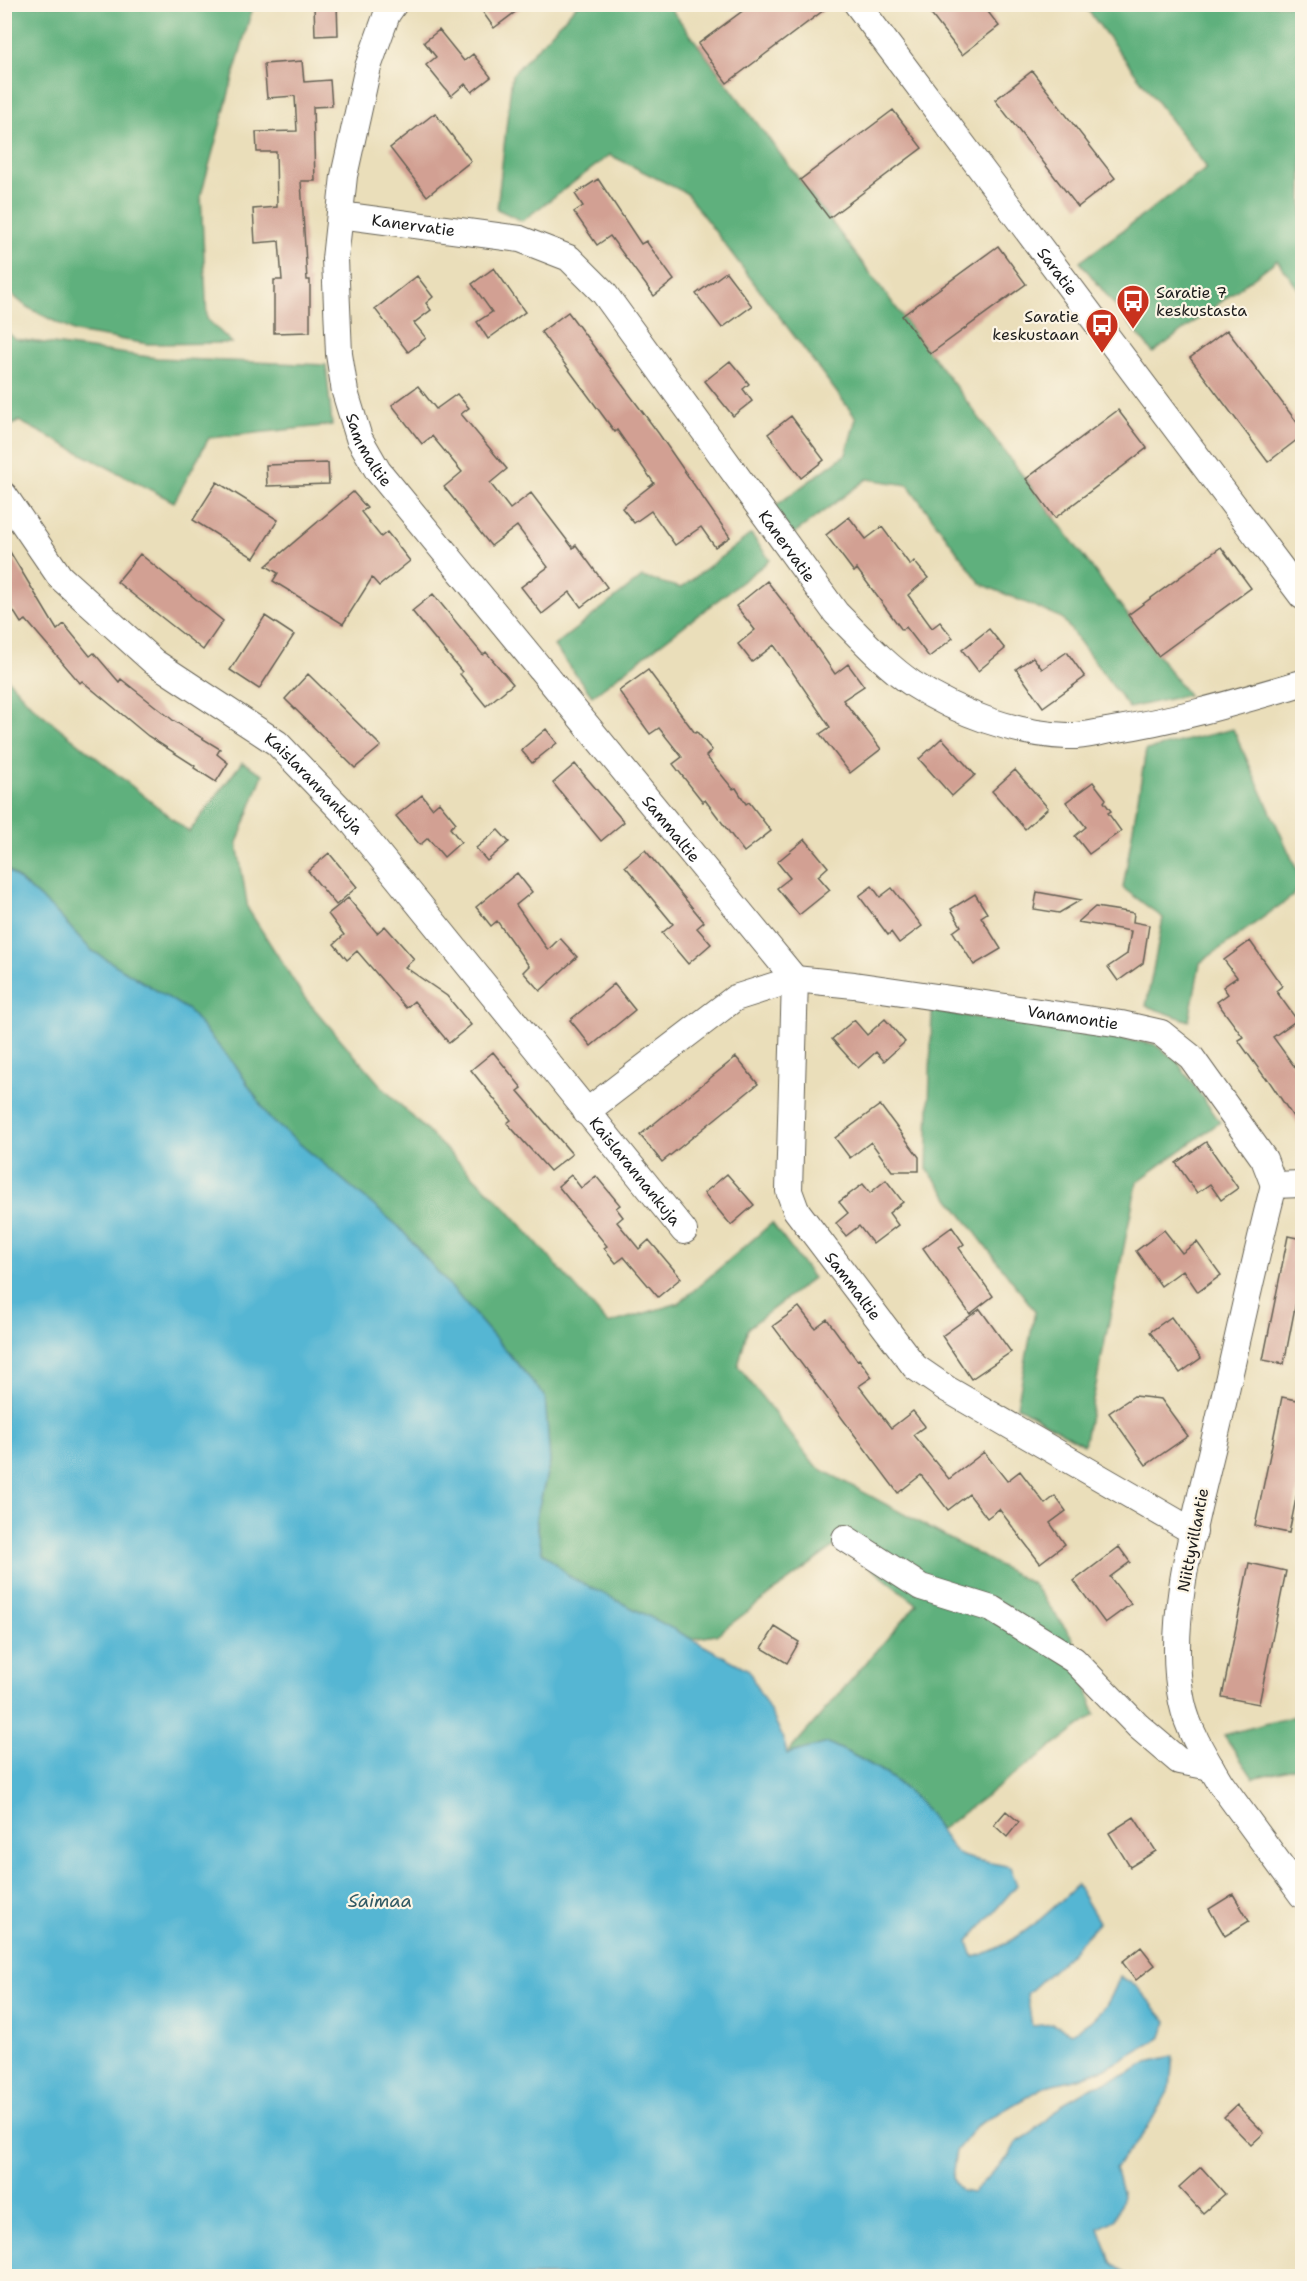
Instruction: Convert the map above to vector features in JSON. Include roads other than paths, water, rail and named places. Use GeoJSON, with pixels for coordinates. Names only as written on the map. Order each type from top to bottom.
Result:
{"type":"FeatureCollection","features":[{"type":"Feature","properties":{"kind":"street","name":"Sammaltie"},"geometry":{"type":"LineString","coordinates":[[394,4],[387,14],[368,67],[344,176],[335,259],[339,354],[345,392],[359,438],[378,471],[795,979],[789,1191],[796,1210],[915,1367],[947,1389],[1194,1532]]}},
{"type":"Feature","properties":{"kind":"street","name":"Saratie"},"geometry":{"type":"LineString","coordinates":[[857,4],[1302,596]]}},
{"type":"Feature","properties":{"kind":"street","name":"Kanervatie"},"geometry":{"type":"LineString","coordinates":[[340,215],[520,239],[569,258],[604,293],[836,613],[870,648],[913,684],[973,715],[1015,730],[1069,736],[1124,728],[1202,712],[1302,683]]}},
{"type":"Feature","properties":{"kind":"street","name":"Kaislarannankuja"},"geometry":{"type":"LineString","coordinates":[[4,495],[60,577],[154,662],[277,743],[345,813],[684,1231]]}},
{"type":"Feature","properties":{"kind":"street","name":"Kaislarannankuja"},"geometry":{"type":"LineString","coordinates":[[586,1112],[735,998],[795,979]]}},
{"type":"Feature","properties":{"kind":"street","name":"Vanamontie"},"geometry":{"type":"LineString","coordinates":[[795,979],[866,986],[1121,1024],[1161,1033],[1191,1057],[1264,1159],[1274,1185]]}},
{"type":"Feature","properties":{"kind":"street"},"geometry":{"type":"LineString","coordinates":[[1274,1185],[1302,1184]]}},
{"type":"Feature","properties":{"kind":"street","name":"Niittyvillantie"},"geometry":{"type":"LineString","coordinates":[[1274,1185],[1182,1588],[1178,1669],[1182,1703],[1194,1736],[1221,1784],[1302,1896]]}},
{"type":"Feature","properties":{"kind":"street"},"geometry":{"type":"LineString","coordinates":[[845,1538],[921,1587],[992,1609],[1056,1648],[1074,1660],[1138,1726],[1179,1761],[1211,1767]]}},
{"type":"Feature","properties":{"kind":"water","name":"Saimaa"},"geometry":{"type":"Polygon","coordinates":[[[4,867],[54,910],[91,950],[188,1010],[238,1069],[269,1118],[399,1227],[545,1396],[550,1462],[536,1518],[542,1552],[572,1578],[749,1670],[776,1722],[787,1754],[828,1743],[857,1757],[896,1781],[919,1802],[947,1842],[960,1855],[1010,1867],[1017,1885],[968,1942],[973,1957],[1002,1946],[1029,1928],[1077,1885],[1099,1922],[1068,1956],[1027,1994],[1032,2026],[1053,2024],[1071,2033],[1097,2016],[1112,1996],[1120,1976],[1137,1987],[1167,2022],[1162,2037],[1109,2067],[1079,2078],[1046,2086],[976,2126],[956,2151],[952,2178],[961,2191],[972,2193],[1008,2157],[1016,2143],[1032,2133],[1065,2102],[1148,2062],[1173,2056],[1170,2088],[1145,2132],[1115,2168],[1123,2196],[1115,2220],[1099,2228],[1111,2262],[1128,2276],[5,2276],[4,867]]]}},
{"type":"Feature","properties":{"kind":"place","name":"Saratie 7 keskustasta"},"geometry":{"type":"Point","coordinates":[1133,330]}},
{"type":"Feature","properties":{"kind":"place","name":"Saratie keskustaan"},"geometry":{"type":"Point","coordinates":[1102,354]}}]}
